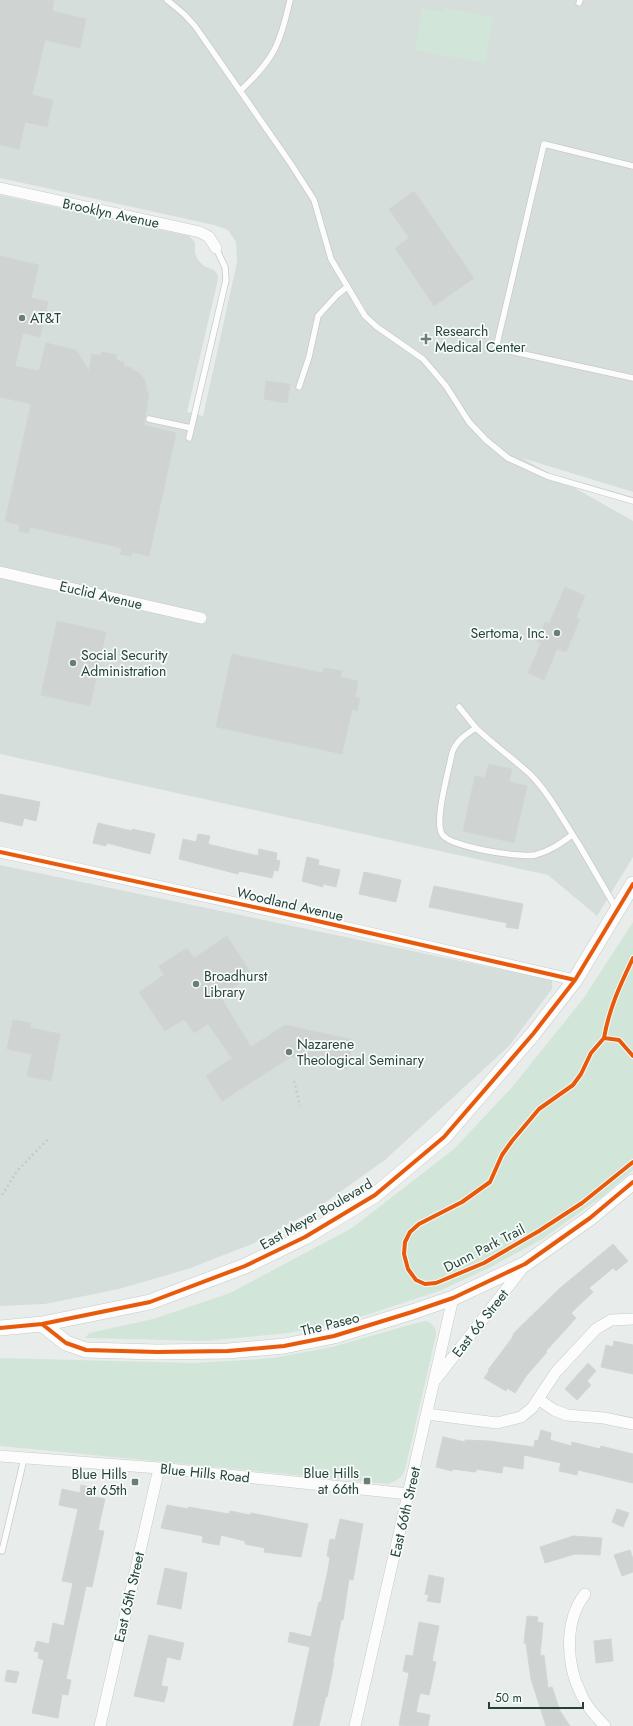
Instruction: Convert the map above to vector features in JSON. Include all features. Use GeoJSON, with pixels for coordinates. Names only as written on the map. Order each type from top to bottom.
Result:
{"type":"FeatureCollection","features":[{"type":"Feature","properties":{"kind":"main road","name":"East Meyer Boulevard"},"geometry":{"type":"LineString","coordinates":[[42,1324],[150,1302],[245,1266],[305,1236],[375,1195],[444,1137],[533,1034],[575,980],[633,884]]}},
{"type":"Feature","properties":{"kind":"main road","name":"The Paseo"},"geometry":{"type":"LineString","coordinates":[[42,1324],[66,1343],[86,1350],[157,1352],[228,1351],[284,1346],[334,1336],[453,1298],[526,1264],[590,1218],[633,1182]]}},
{"type":"Feature","properties":{"kind":"main road"},"geometry":{"type":"LineString","coordinates":[[0,1328],[42,1324]]}},
{"type":"Feature","properties":{"kind":"street","name":"Brooklyn Avenue"},"geometry":{"type":"LineString","coordinates":[[0,188],[200,232],[209,237],[216,248]]}},
{"type":"Feature","properties":{"kind":"street","name":"Euclid Avenue"},"geometry":{"type":"LineString","coordinates":[[0,572],[202,618]]}},
{"type":"Feature","properties":{"kind":"street","name":"Woodland Avenue"},"geometry":{"type":"LineString","coordinates":[[0,852],[300,917],[575,980]]}},
{"type":"Feature","properties":{"kind":"street","name":"East 66 Street"},"geometry":{"type":"LineString","coordinates":[[434,1381],[526,1264]]}},
{"type":"Feature","properties":{"kind":"street","name":"East 66th Street"},"geometry":{"type":"LineString","coordinates":[[355,1726],[453,1298]]}},
{"type":"Feature","properties":{"kind":"street"},"geometry":{"type":"LineString","coordinates":[[427,1414],[497,1423],[520,1417],[532,1408],[556,1372],[596,1329],[612,1320],[633,1319]]}},
{"type":"Feature","properties":{"kind":"street"},"geometry":{"type":"LineString","coordinates":[[538,1399],[554,1410],[568,1415],[604,1418],[633,1424]]}},
{"type":"Feature","properties":{"kind":"street","name":"Blue Hills Road"},"geometry":{"type":"LineString","coordinates":[[0,1456],[159,1468],[409,1494]]}},
{"type":"Feature","properties":{"kind":"street","name":"East 65th Street"},"geometry":{"type":"LineString","coordinates":[[100,1726],[159,1468]]}},
{"type":"Feature","properties":{"kind":"street"},"geometry":{"type":"LineString","coordinates":[[585,1594],[577,1604],[569,1639],[573,1675],[581,1695],[594,1714],[606,1726]]}},
{"type":"Feature","properties":{"kind":"lane"},"geometry":{"type":"LineString","coordinates":[[167,0],[195,26],[296,171],[314,200],[331,259],[364,316],[423,359],[446,386],[469,422],[486,440],[508,458],[547,476],[633,501]]}},
{"type":"Feature","properties":{"kind":"lane"},"geometry":{"type":"LineString","coordinates":[[240,91],[259,73],[272,56],[282,35],[290,0]]}},
{"type":"Feature","properties":{"kind":"lane"},"geometry":{"type":"LineString","coordinates":[[633,166],[544,144],[496,348],[633,378]]}},
{"type":"Feature","properties":{"kind":"lane"},"geometry":{"type":"LineString","coordinates":[[189,438],[226,280],[225,267],[216,248]]}},
{"type":"Feature","properties":{"kind":"lane"},"geometry":{"type":"LineString","coordinates":[[300,387],[309,358],[318,316],[337,295],[347,288]]}},
{"type":"Feature","properties":{"kind":"lane"},"geometry":{"type":"LineString","coordinates":[[149,419],[191,428]]}},
{"type":"Feature","properties":{"kind":"lane"},"geometry":{"type":"LineString","coordinates":[[460,707],[476,728],[539,784],[572,835],[617,910]]}},
{"type":"Feature","properties":{"kind":"lane"},"geometry":{"type":"LineString","coordinates":[[476,728],[460,738],[454,747],[439,817],[442,834],[447,839],[456,843],[520,856],[534,855],[551,850],[572,835]]}},
{"type":"Feature","properties":{"kind":"lane"},"geometry":{"type":"LineString","coordinates":[[0,1550],[2,1551],[24,1459]]}},
{"type":"Feature","properties":{"kind":"path"},"geometry":{"type":"LineString","coordinates":[[294,1081],[300,1106]]}},
{"type":"Feature","properties":{"kind":"path"},"geometry":{"type":"LineString","coordinates":[[2,1196],[17,1171],[49,1138]]}},
{"type":"Feature","properties":{"kind":"shaded area"},"geometry":{"type":"Polygon","coordinates":[[[0,0],[633,0],[633,492],[522,458],[633,521],[633,857],[597,916],[548,875],[0,754],[0,195],[189,236],[195,242],[195,253],[198,260],[204,266],[214,270],[218,275],[187,412],[203,416],[237,262],[236,242],[228,230],[214,225],[0,178],[0,0]]]}},
{"type":"Feature","properties":{"kind":"shaded area","name":"Nazarene Theological Seminary"},"geometry":{"type":"Polygon","coordinates":[[[0,865],[552,980],[552,989],[509,1046],[385,1160],[316,1209],[252,1244],[188,1269],[119,1289],[45,1304],[0,1306],[0,865]]]}},
{"type":"Feature","properties":{"kind":"green space"},"geometry":{"type":"Polygon","coordinates":[[[444,8],[493,17],[485,63],[415,50],[422,9],[443,12],[444,8]]]}},
{"type":"Feature","properties":{"kind":"green space"},"geometry":{"type":"Polygon","coordinates":[[[633,922],[633,1170],[604,1195],[544,1238],[491,1267],[439,1291],[351,1320],[289,1333],[205,1341],[85,1338],[89,1333],[153,1319],[230,1293],[352,1228],[454,1149],[513,1086],[583,999],[633,922]]]}},
{"type":"Feature","properties":{"kind":"green space"},"geometry":{"type":"Polygon","coordinates":[[[427,1321],[434,1326],[436,1335],[405,1470],[398,1479],[388,1484],[0,1446],[0,1358],[194,1363],[272,1358],[332,1347],[427,1321]]]}},
{"type":"Feature","properties":{"kind":"building"},"geometry":{"type":"Polygon","coordinates":[[[0,0],[54,0],[52,11],[86,19],[80,48],[45,40],[32,95],[53,100],[47,127],[25,122],[19,149],[0,145],[0,0]]]}},
{"type":"Feature","properties":{"kind":"building"},"geometry":{"type":"Polygon","coordinates":[[[414,191],[474,278],[434,306],[395,248],[409,238],[389,209],[414,191]]]}},
{"type":"Feature","properties":{"kind":"building"},"geometry":{"type":"Polygon","coordinates":[[[0,256],[39,265],[31,298],[48,302],[40,337],[23,333],[15,366],[39,371],[46,343],[76,350],[89,371],[92,354],[101,356],[102,352],[117,355],[116,360],[124,362],[123,366],[132,368],[131,370],[138,372],[145,380],[147,392],[149,393],[144,425],[176,433],[149,556],[132,552],[131,556],[120,554],[122,548],[30,527],[29,533],[19,531],[20,525],[5,521],[31,404],[0,397],[0,256]]]}},
{"type":"Feature","properties":{"kind":"building"},"geometry":{"type":"Polygon","coordinates":[[[266,381],[290,384],[287,403],[264,399],[266,381]]]}},
{"type":"Feature","properties":{"kind":"building","name":"Sertoma, Inc."},"geometry":{"type":"Polygon","coordinates":[[[565,587],[585,596],[576,617],[580,619],[566,652],[557,649],[544,680],[528,673],[541,643],[537,641],[545,622],[549,624],[565,587]]]}},
{"type":"Feature","properties":{"kind":"building","name":"Social Security Administration"},"geometry":{"type":"Polygon","coordinates":[[[57,621],[106,632],[90,706],[41,695],[57,621]]]}},
{"type":"Feature","properties":{"kind":"building"},"geometry":{"type":"Polygon","coordinates":[[[232,654],[323,673],[324,668],[342,671],[340,677],[358,681],[355,697],[360,698],[357,711],[352,709],[342,754],[216,727],[232,654]]]}},
{"type":"Feature","properties":{"kind":"building"},"geometry":{"type":"Polygon","coordinates":[[[489,764],[512,769],[509,782],[527,786],[514,843],[463,831],[475,776],[485,778],[489,764]]]}},
{"type":"Feature","properties":{"kind":"building"},"geometry":{"type":"Polygon","coordinates":[[[0,794],[40,802],[36,821],[24,818],[22,826],[0,821],[0,794]]]}},
{"type":"Feature","properties":{"kind":"building"},"geometry":{"type":"Polygon","coordinates":[[[98,823],[132,831],[132,829],[155,834],[150,854],[107,843],[106,846],[93,843],[98,823]]]}},
{"type":"Feature","properties":{"kind":"building"},"geometry":{"type":"Polygon","coordinates":[[[198,834],[210,836],[208,844],[258,856],[259,849],[277,853],[276,860],[280,861],[278,871],[274,870],[272,878],[239,871],[238,874],[179,859],[183,839],[196,842],[198,834]]]}},
{"type":"Feature","properties":{"kind":"building"},"geometry":{"type":"Polygon","coordinates":[[[307,857],[319,860],[318,865],[340,870],[336,887],[323,884],[323,887],[302,881],[307,857]]]}},
{"type":"Feature","properties":{"kind":"building"},"geometry":{"type":"Polygon","coordinates":[[[364,872],[401,880],[396,902],[359,894],[364,872]]]}},
{"type":"Feature","properties":{"kind":"building"},"geometry":{"type":"Polygon","coordinates":[[[434,886],[523,904],[518,929],[506,927],[507,923],[429,907],[434,886]]]}},
{"type":"Feature","properties":{"kind":"building"},"geometry":{"type":"Polygon","coordinates":[[[227,936],[252,975],[220,996],[251,1047],[285,1025],[353,1040],[347,1069],[291,1057],[222,1101],[206,1076],[232,1058],[208,1024],[194,1033],[184,1019],[165,1031],[139,992],[164,975],[159,966],[187,948],[194,958],[227,936]]]}},
{"type":"Feature","properties":{"kind":"building"},"geometry":{"type":"Polygon","coordinates":[[[13,1020],[31,1023],[30,1028],[60,1034],[51,1081],[27,1076],[32,1054],[7,1049],[13,1020]]]}},
{"type":"Feature","properties":{"kind":"building"},"geometry":{"type":"Polygon","coordinates":[[[613,1244],[628,1261],[616,1271],[613,1268],[589,1288],[593,1292],[571,1313],[576,1318],[546,1351],[547,1352],[527,1375],[515,1393],[507,1388],[506,1391],[484,1378],[514,1333],[559,1289],[613,1244]]]}},
{"type":"Feature","properties":{"kind":"building"},"geometry":{"type":"Polygon","coordinates":[[[614,1341],[633,1345],[633,1374],[601,1367],[606,1345],[613,1347],[614,1341]]]}},
{"type":"Feature","properties":{"kind":"building"},"geometry":{"type":"Polygon","coordinates":[[[588,1363],[596,1371],[587,1381],[591,1385],[577,1400],[565,1389],[588,1363]]]}},
{"type":"Feature","properties":{"kind":"building"},"geometry":{"type":"Polygon","coordinates":[[[541,1430],[551,1433],[550,1440],[571,1446],[572,1442],[600,1449],[601,1446],[633,1454],[633,1483],[578,1470],[577,1475],[559,1471],[561,1463],[524,1455],[523,1469],[503,1466],[502,1473],[476,1469],[476,1472],[452,1469],[452,1471],[436,1467],[443,1437],[465,1442],[465,1440],[489,1441],[534,1447],[535,1440],[538,1441],[541,1430]]]}},
{"type":"Feature","properties":{"kind":"building"},"geometry":{"type":"Polygon","coordinates":[[[81,1485],[94,1488],[92,1496],[105,1499],[98,1530],[104,1531],[92,1587],[86,1586],[66,1679],[71,1680],[68,1695],[62,1694],[58,1718],[32,1713],[44,1660],[38,1658],[39,1652],[34,1651],[37,1641],[49,1644],[53,1623],[64,1626],[73,1583],[62,1581],[78,1509],[59,1505],[62,1489],[80,1493],[81,1485]]]}},
{"type":"Feature","properties":{"kind":"building"},"geometry":{"type":"Polygon","coordinates":[[[167,1505],[229,1514],[230,1511],[250,1515],[251,1513],[308,1524],[301,1557],[264,1552],[265,1548],[245,1544],[245,1541],[221,1535],[219,1545],[202,1542],[203,1536],[161,1528],[167,1505]]]}},
{"type":"Feature","properties":{"kind":"building"},"geometry":{"type":"Polygon","coordinates":[[[617,1509],[629,1513],[623,1527],[612,1522],[617,1509]]]}},
{"type":"Feature","properties":{"kind":"building"},"geometry":{"type":"Polygon","coordinates":[[[340,1519],[363,1524],[353,1580],[349,1579],[343,1620],[341,1620],[327,1697],[326,1696],[319,1726],[293,1726],[310,1647],[288,1642],[290,1632],[311,1637],[328,1570],[330,1557],[327,1556],[330,1539],[335,1540],[340,1519]]]}},
{"type":"Feature","properties":{"kind":"building"},"geometry":{"type":"Polygon","coordinates":[[[573,1536],[602,1538],[600,1555],[575,1554],[545,1563],[540,1547],[573,1536]]]}},
{"type":"Feature","properties":{"kind":"building"},"geometry":{"type":"Polygon","coordinates":[[[630,1550],[633,1559],[633,1572],[622,1576],[614,1555],[630,1550]]]}},
{"type":"Feature","properties":{"kind":"building"},"geometry":{"type":"Polygon","coordinates":[[[165,1568],[187,1573],[181,1609],[157,1604],[165,1568]]]}},
{"type":"Feature","properties":{"kind":"building"},"geometry":{"type":"Polygon","coordinates":[[[429,1575],[444,1578],[440,1603],[427,1601],[429,1595],[425,1594],[429,1575]]]}},
{"type":"Feature","properties":{"kind":"building"},"geometry":{"type":"Polygon","coordinates":[[[527,1616],[538,1617],[537,1622],[543,1623],[540,1656],[544,1655],[548,1688],[552,1687],[560,1711],[570,1726],[546,1726],[531,1679],[526,1643],[524,1643],[527,1616]]]}},
{"type":"Feature","properties":{"kind":"building"},"geometry":{"type":"Polygon","coordinates":[[[419,1622],[439,1626],[432,1661],[436,1662],[429,1695],[420,1693],[416,1712],[430,1715],[428,1726],[399,1725],[409,1673],[403,1671],[406,1655],[413,1656],[419,1622]]]}},
{"type":"Feature","properties":{"kind":"building"},"geometry":{"type":"Polygon","coordinates":[[[149,1635],[184,1643],[180,1660],[167,1657],[161,1686],[168,1687],[164,1702],[134,1696],[149,1635]]]}},
{"type":"Feature","properties":{"kind":"building"},"geometry":{"type":"Polygon","coordinates":[[[611,1639],[613,1661],[596,1663],[594,1641],[611,1639]]]}},
{"type":"Feature","properties":{"kind":"building"},"geometry":{"type":"Polygon","coordinates":[[[7,1670],[19,1672],[16,1683],[5,1681],[7,1670]]]}},
{"type":"Feature","properties":{"kind":"cycle path"},"geometry":{"type":"LineString","coordinates":[[0,852],[300,917],[575,980]]}},
{"type":"Feature","properties":{"kind":"cycle path"},"geometry":{"type":"LineString","coordinates":[[0,1328],[42,1324],[150,1302],[245,1266],[305,1237],[375,1195],[444,1137],[533,1034],[575,980],[633,884]]}},
{"type":"Feature","properties":{"kind":"cycle path"},"geometry":{"type":"LineString","coordinates":[[604,1038],[616,997],[633,958]]}},
{"type":"Feature","properties":{"kind":"cycle path","name":"Dunn Park Trail"},"geometry":{"type":"LineString","coordinates":[[633,1056],[619,1040],[604,1038],[591,1053],[581,1074],[573,1085],[539,1109],[512,1141],[502,1155],[490,1182],[462,1202],[419,1224],[410,1232],[405,1242],[404,1254],[408,1269],[416,1280],[425,1284],[436,1283],[484,1263],[539,1231],[582,1203],[633,1162]]}},
{"type":"Feature","properties":{"kind":"cycle path"},"geometry":{"type":"LineString","coordinates":[[42,1324],[66,1343],[86,1350],[157,1352],[228,1351],[284,1346],[334,1336],[453,1298],[525,1264],[590,1218],[633,1182]]}},
{"type":"Feature","properties":{"kind":"place","name":"AT&T"},"geometry":{"type":"Point","coordinates":[22,318]}},
{"type":"Feature","properties":{"kind":"place","name":"Research Medical Center"},"geometry":{"type":"Point","coordinates":[426,339]}},
{"type":"Feature","properties":{"kind":"place","name":"Sertoma, Inc."},"geometry":{"type":"Point","coordinates":[557,633]}},
{"type":"Feature","properties":{"kind":"place","name":"Social Security Administration"},"geometry":{"type":"Point","coordinates":[73,663]}},
{"type":"Feature","properties":{"kind":"place","name":"Broadhurst Library"},"geometry":{"type":"Point","coordinates":[196,984]}},
{"type":"Feature","properties":{"kind":"place","name":"Nazarene Theological Seminary"},"geometry":{"type":"Point","coordinates":[289,1052]}},
{"type":"Feature","properties":{"kind":"place","name":"Blue Hills at 66th"},"geometry":{"type":"Point","coordinates":[367,1481]}},
{"type":"Feature","properties":{"kind":"place","name":"Blue Hills at 65th"},"geometry":{"type":"Point","coordinates":[135,1482]}}]}
